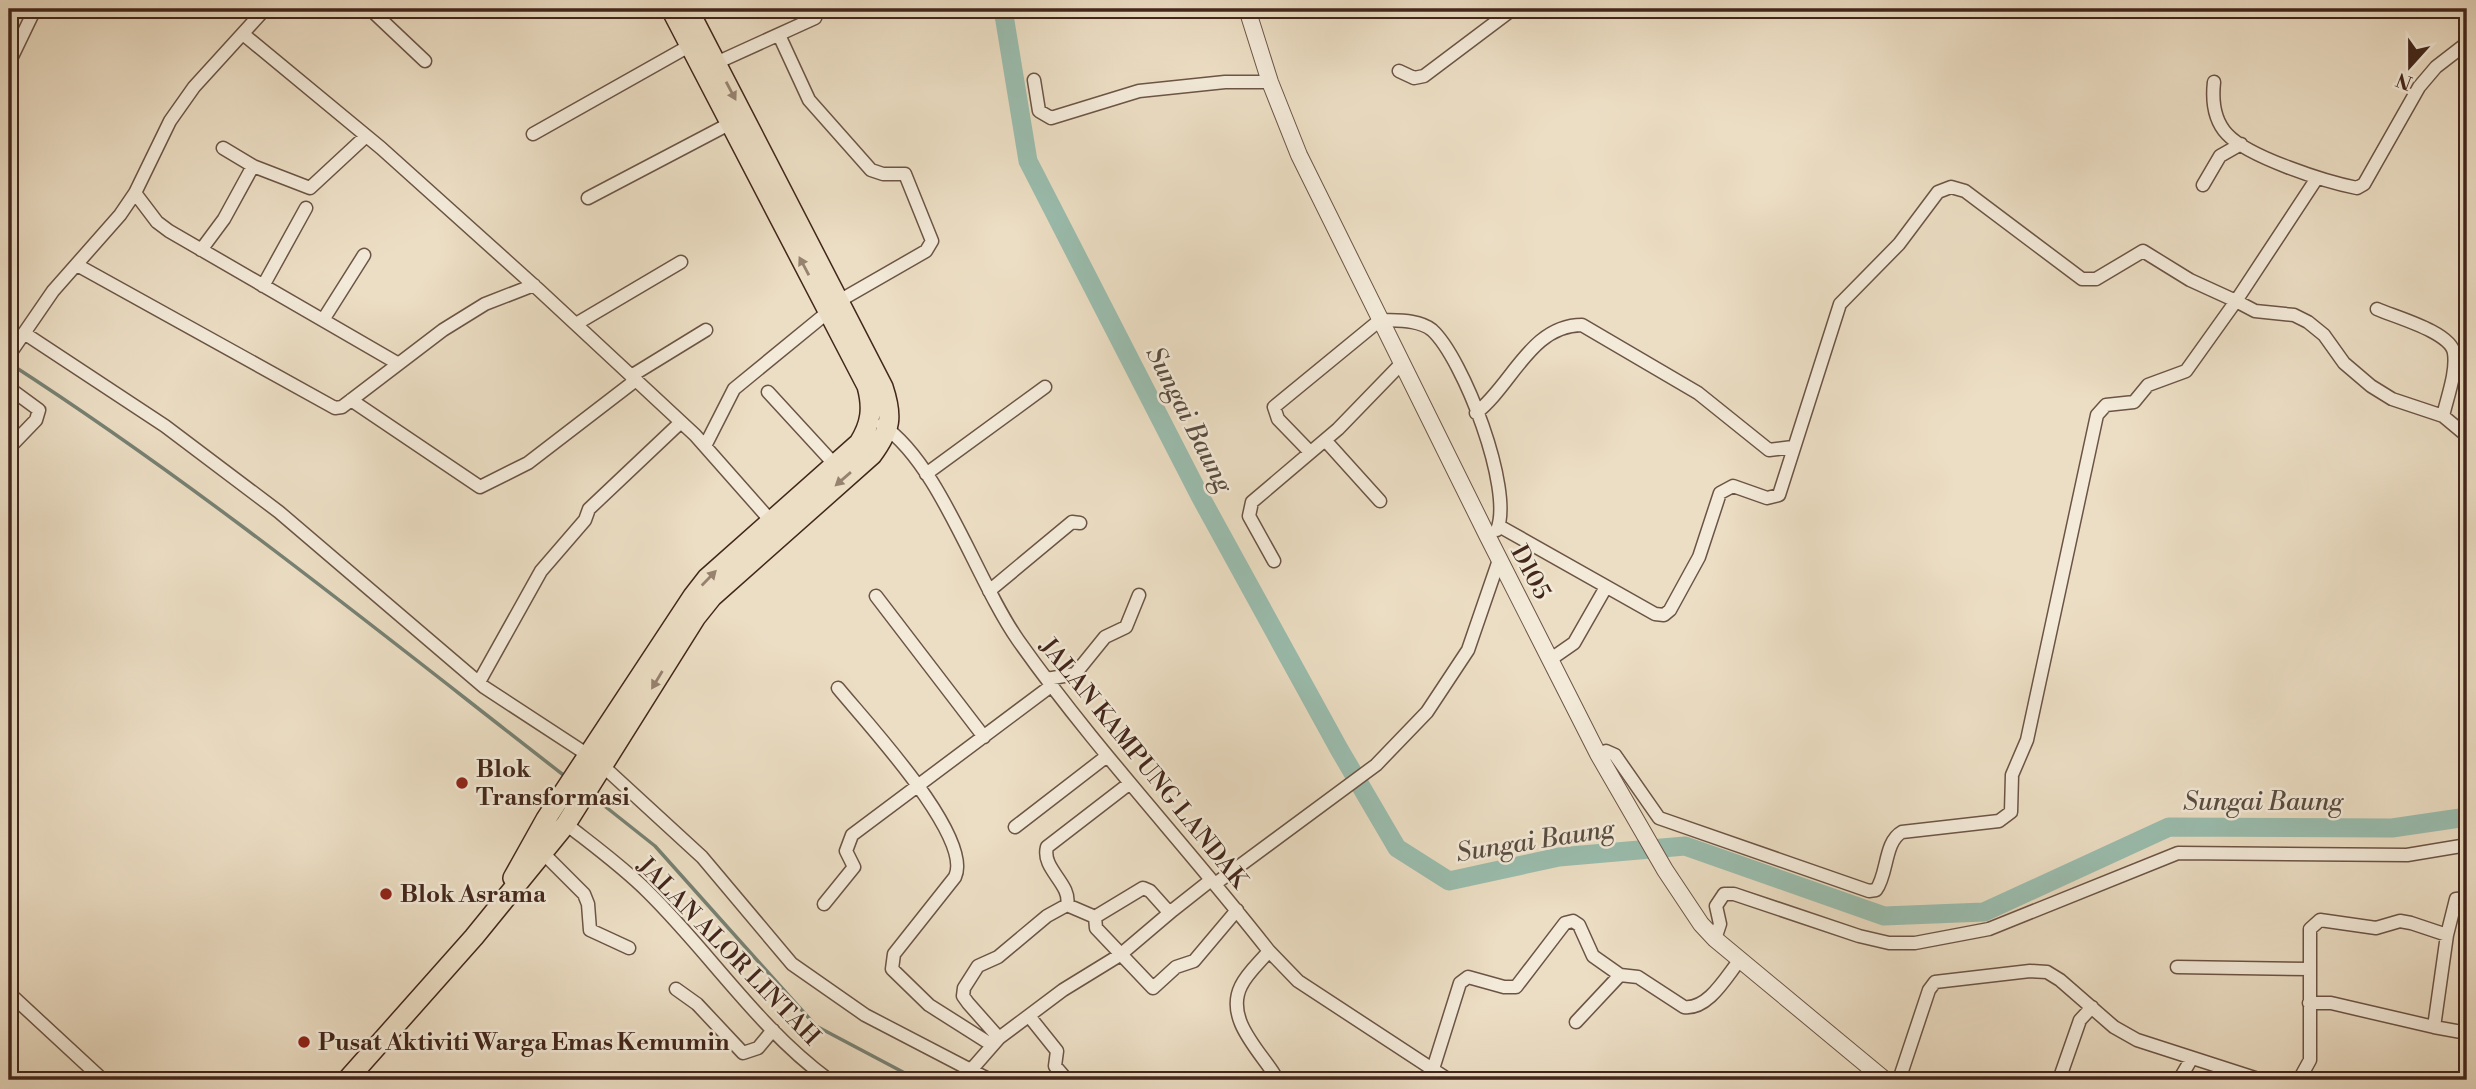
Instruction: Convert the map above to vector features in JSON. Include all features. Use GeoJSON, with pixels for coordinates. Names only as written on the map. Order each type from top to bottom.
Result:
{"type":"FeatureCollection","features":[{"type":"Feature","properties":{"kind":"main road"},"geometry":{"type":"LineString","coordinates":[[500,904],[554,807],[596,761],[712,597],[872,454],[888,429],[891,410],[883,387],[729,124],[671,9]]}},
{"type":"Feature","properties":{"kind":"main road"},"geometry":{"type":"LineString","coordinates":[[347,1080],[500,904],[568,821],[596,761],[693,596],[707,578],[836,466],[859,443],[868,429],[872,404],[867,386],[834,307],[688,9]]}},
{"type":"Feature","properties":{"kind":"street"},"geometry":{"type":"LineString","coordinates":[[9,63],[35,9]]}},
{"type":"Feature","properties":{"kind":"street"},"geometry":{"type":"LineString","coordinates":[[9,355],[53,290],[107,233],[135,193],[181,104],[265,9]]}},
{"type":"Feature","properties":{"kind":"street"},"geometry":{"type":"LineString","coordinates":[[370,9],[425,61]]}},
{"type":"Feature","properties":{"kind":"street"},"geometry":{"type":"LineString","coordinates":[[716,63],[815,18],[818,9]]}},
{"type":"Feature","properties":{"kind":"street","name":"D105"},"geometry":{"type":"LineString","coordinates":[[1247,9],[1270,82],[1298,155],[1598,754],[1665,870],[1700,923],[1715,939],[1885,1080]]}},
{"type":"Feature","properties":{"kind":"street"},"geometry":{"type":"LineString","coordinates":[[1399,71],[1414,78],[1424,76],[1513,9]]}},
{"type":"Feature","properties":{"kind":"street"},"geometry":{"type":"LineString","coordinates":[[243,34],[534,285],[681,422],[771,521]]}},
{"type":"Feature","properties":{"kind":"street"},"geometry":{"type":"LineString","coordinates":[[705,446],[734,389],[834,307],[926,251],[932,241],[905,174],[877,174],[809,100],[779,34]]}},
{"type":"Feature","properties":{"kind":"street"},"geometry":{"type":"LineString","coordinates":[[2214,82],[2214,107],[2222,126],[2241,144],[2317,178],[2355,188],[2362,186],[2419,87],[2436,68],[2467,43]]}},
{"type":"Feature","properties":{"kind":"street"},"geometry":{"type":"LineString","coordinates":[[533,134],[691,45]]}},
{"type":"Feature","properties":{"kind":"street"},"geometry":{"type":"LineString","coordinates":[[1034,80],[1040,111],[1051,118],[1139,91],[1225,82],[1270,82]]}},
{"type":"Feature","properties":{"kind":"street"},"geometry":{"type":"LineString","coordinates":[[588,198],[729,124]]}},
{"type":"Feature","properties":{"kind":"street"},"geometry":{"type":"LineString","coordinates":[[223,148],[253,166],[310,188],[365,137]]}},
{"type":"Feature","properties":{"kind":"street"},"geometry":{"type":"LineString","coordinates":[[2203,185],[2220,156],[2241,144]]}},
{"type":"Feature","properties":{"kind":"street"},"geometry":{"type":"LineString","coordinates":[[201,250],[225,219],[253,166]]}},
{"type":"Feature","properties":{"kind":"street"},"geometry":{"type":"LineString","coordinates":[[1598,754],[1606,751],[1615,755],[1660,818],[1868,891],[1876,890],[1881,883],[1893,841],[1902,832],[2006,818],[2012,804],[2011,775],[2027,740],[2097,415],[2106,405],[2134,402],[2148,386],[2186,371],[2317,178]]}},
{"type":"Feature","properties":{"kind":"street"},"geometry":{"type":"LineString","coordinates":[[1499,526],[1656,614],[1667,613],[1699,557],[1720,493],[1733,486],[1767,498],[1776,497],[1787,478],[1793,447],[1840,304],[1899,244],[1932,197],[1944,188],[1965,191],[2082,279],[2096,279],[2143,251],[2190,280],[2255,311],[2294,315],[2324,335],[2344,363],[2384,395],[2442,416],[2467,436]]}},
{"type":"Feature","properties":{"kind":"street"},"geometry":{"type":"LineString","coordinates":[[135,193],[157,222],[397,363]]}},
{"type":"Feature","properties":{"kind":"street"},"geometry":{"type":"LineString","coordinates":[[263,286],[306,208]]}},
{"type":"Feature","properties":{"kind":"street"},"geometry":{"type":"LineString","coordinates":[[323,320],[364,255]]}},
{"type":"Feature","properties":{"kind":"street"},"geometry":{"type":"LineString","coordinates":[[576,324],[681,261]]}},
{"type":"Feature","properties":{"kind":"street"},"geometry":{"type":"LineString","coordinates":[[77,265],[330,407],[342,407],[397,363],[485,304],[534,285]]}},
{"type":"Feature","properties":{"kind":"street"},"geometry":{"type":"LineString","coordinates":[[2377,309],[2440,335],[2450,343],[2454,361],[2442,416]]}},
{"type":"Feature","properties":{"kind":"street"},"geometry":{"type":"LineString","coordinates":[[1309,452],[1278,419],[1274,413],[1275,407],[1380,320],[1408,321],[1431,329],[1458,368],[1496,462],[1499,526],[1491,544]]}},
{"type":"Feature","properties":{"kind":"street"},"geometry":{"type":"LineString","coordinates":[[1476,413],[1495,398],[1531,349],[1553,331],[1569,325],[1582,325],[1698,393],[1769,450],[1793,447]]}},
{"type":"Feature","properties":{"kind":"street"},"geometry":{"type":"LineString","coordinates":[[351,400],[480,487],[528,463],[634,378],[706,330]]}},
{"type":"Feature","properties":{"kind":"street"},"geometry":{"type":"LineString","coordinates":[[21,336],[165,426],[279,512],[479,682],[596,761],[702,857],[792,964],[865,1015],[989,1080]]}},
{"type":"Feature","properties":{"kind":"street"},"geometry":{"type":"LineString","coordinates":[[1274,561],[1249,516],[1252,502],[1325,440],[1401,364]]}},
{"type":"Feature","properties":{"kind":"street"},"geometry":{"type":"LineString","coordinates":[[926,474],[1045,387]]}},
{"type":"Feature","properties":{"kind":"street"},"geometry":{"type":"LineString","coordinates":[[9,388],[38,410],[36,419],[9,448]]}},
{"type":"Feature","properties":{"kind":"street"},"geometry":{"type":"LineString","coordinates":[[768,392],[836,466]]}},
{"type":"Feature","properties":{"kind":"street","name":"JALAN KAMPUNG LANDAK"},"geometry":{"type":"LineString","coordinates":[[870,416],[908,445],[1016,637],[1049,682],[1269,951],[1298,981],[1448,1080]]}},
{"type":"Feature","properties":{"kind":"street"},"geometry":{"type":"LineString","coordinates":[[479,682],[541,571],[585,520],[589,509],[681,422]]}},
{"type":"Feature","properties":{"kind":"street"},"geometry":{"type":"LineString","coordinates":[[1325,440],[1380,501]]}},
{"type":"Feature","properties":{"kind":"street"},"geometry":{"type":"LineString","coordinates":[[989,590],[1071,523],[1080,523]]}},
{"type":"Feature","properties":{"kind":"street"},"geometry":{"type":"LineString","coordinates":[[971,1070],[995,1042],[1029,1016],[1120,955],[1173,910],[1292,825],[1327,804],[1376,765],[1427,712],[1468,650],[1499,560]]}},
{"type":"Feature","properties":{"kind":"street"},"geometry":{"type":"LineString","coordinates":[[1551,659],[1574,643],[1605,587]]}},
{"type":"Feature","properties":{"kind":"street"},"geometry":{"type":"LineString","coordinates":[[824,904],[854,867],[846,851],[852,835],[984,737],[1049,682],[1073,675],[1105,637],[1126,627],[1139,595]]}},
{"type":"Feature","properties":{"kind":"street"},"geometry":{"type":"LineString","coordinates":[[876,596],[984,737]]}},
{"type":"Feature","properties":{"kind":"street"},"geometry":{"type":"LineString","coordinates":[[838,688],[918,786],[947,827],[957,873],[894,954],[892,967],[929,1005],[995,1042]]}},
{"type":"Feature","properties":{"kind":"street"},"geometry":{"type":"LineString","coordinates":[[1014,827],[1107,756]]}},
{"type":"Feature","properties":{"kind":"street"},"geometry":{"type":"LineString","coordinates":[[1067,905],[1067,896],[1047,860],[1048,846],[1130,783]]}},
{"type":"Feature","properties":{"kind":"street","name":"JALAN ALOR LINTAH"},"geometry":{"type":"LineString","coordinates":[[568,821],[649,892],[773,1030],[809,1066],[829,1080]]}},
{"type":"Feature","properties":{"kind":"street"},"geometry":{"type":"LineString","coordinates":[[1715,939],[1720,924],[1716,906],[1724,894],[1734,894],[1859,936],[1889,943],[1915,943],[1989,929],[2178,853],[2407,855],[2467,845]]}},
{"type":"Feature","properties":{"kind":"street"},"geometry":{"type":"LineString","coordinates":[[543,853],[584,894],[590,930],[629,948]]}},
{"type":"Feature","properties":{"kind":"street"},"geometry":{"type":"LineString","coordinates":[[1095,918],[1143,888],[1150,891],[1167,910],[1173,910]]}},
{"type":"Feature","properties":{"kind":"street"},"geometry":{"type":"LineString","coordinates":[[2434,1027],[2447,935],[2456,899],[2467,898]]}},
{"type":"Feature","properties":{"kind":"street"},"geometry":{"type":"LineString","coordinates":[[995,1042],[968,1003],[964,988],[978,967],[998,957],[1047,916],[1067,905]]}},
{"type":"Feature","properties":{"kind":"street"},"geometry":{"type":"LineString","coordinates":[[1067,905],[1095,918]]}},
{"type":"Feature","properties":{"kind":"street"},"geometry":{"type":"LineString","coordinates":[[1095,918],[1096,928],[1148,986],[1155,988],[1176,967],[1194,961],[1237,910]]}},
{"type":"Feature","properties":{"kind":"street"},"geometry":{"type":"LineString","coordinates":[[2299,1080],[2310,1060],[2310,929],[2320,920],[2376,928],[2400,921],[2447,935]]}},
{"type":"Feature","properties":{"kind":"street"},"geometry":{"type":"LineString","coordinates":[[1433,1069],[1461,983],[1468,977],[1504,987],[1516,987],[1565,923],[1573,921],[1579,925],[1593,956],[1620,975],[1638,977],[1684,1007],[1690,1008],[1709,996],[1739,961]]}},
{"type":"Feature","properties":{"kind":"street"},"geometry":{"type":"LineString","coordinates":[[1269,951],[1241,985],[1236,1002],[1242,1027],[1274,1074],[1275,1080]]}},
{"type":"Feature","properties":{"kind":"street"},"geometry":{"type":"LineString","coordinates":[[2176,967],[2310,969]]}},
{"type":"Feature","properties":{"kind":"street"},"geometry":{"type":"LineString","coordinates":[[1899,1080],[1929,990],[1935,982],[2035,970],[2060,980],[2114,1027],[2137,1040],[2261,1080]]}},
{"type":"Feature","properties":{"kind":"street"},"geometry":{"type":"LineString","coordinates":[[1576,1022],[1620,975]]}},
{"type":"Feature","properties":{"kind":"street"},"geometry":{"type":"LineString","coordinates":[[676,989],[697,1004],[736,1049],[743,1053],[758,1048],[773,1030]]}},
{"type":"Feature","properties":{"kind":"street"},"geometry":{"type":"LineString","coordinates":[[9,993],[103,1080]]}},
{"type":"Feature","properties":{"kind":"street"},"geometry":{"type":"LineString","coordinates":[[2309,1003],[2331,1003],[2417,1026],[2467,1033]]}},
{"type":"Feature","properties":{"kind":"street"},"geometry":{"type":"LineString","coordinates":[[2059,1080],[2080,1020],[2092,1007]]}},
{"type":"Feature","properties":{"kind":"street"},"geometry":{"type":"LineString","coordinates":[[1029,1016],[1057,1051],[1055,1066],[1067,1080]]}},
{"type":"Feature","properties":{"kind":"street"},"geometry":{"type":"LineString","coordinates":[[2179,1080],[2192,1058]]}},
{"type":"Feature","properties":{"kind":"waterway","name":"Sungai Baung"},"geometry":{"type":"LineString","coordinates":[[1003,9],[1028,161],[1200,496],[1339,749],[1397,848],[1449,881],[1559,857],[1685,846],[1884,916],[1984,912],[2169,827],[2392,828],[2467,817]]}},
{"type":"Feature","properties":{"kind":"waterway"},"geometry":{"type":"LineString","coordinates":[[9,363],[222,511],[566,777]]}},
{"type":"Feature","properties":{"kind":"waterway"},"geometry":{"type":"LineString","coordinates":[[592,796],[655,846],[816,1026],[918,1080]]}},
{"type":"Feature","properties":{"kind":"place","name":"Blok Transformasi"},"geometry":{"type":"Point","coordinates":[462,783]}},
{"type":"Feature","properties":{"kind":"place","name":"Blok Asrama"},"geometry":{"type":"Point","coordinates":[386,894]}},
{"type":"Feature","properties":{"kind":"place","name":"Pusat Aktiviti Warga Emas Kemumin"},"geometry":{"type":"Point","coordinates":[304,1042]}}]}
